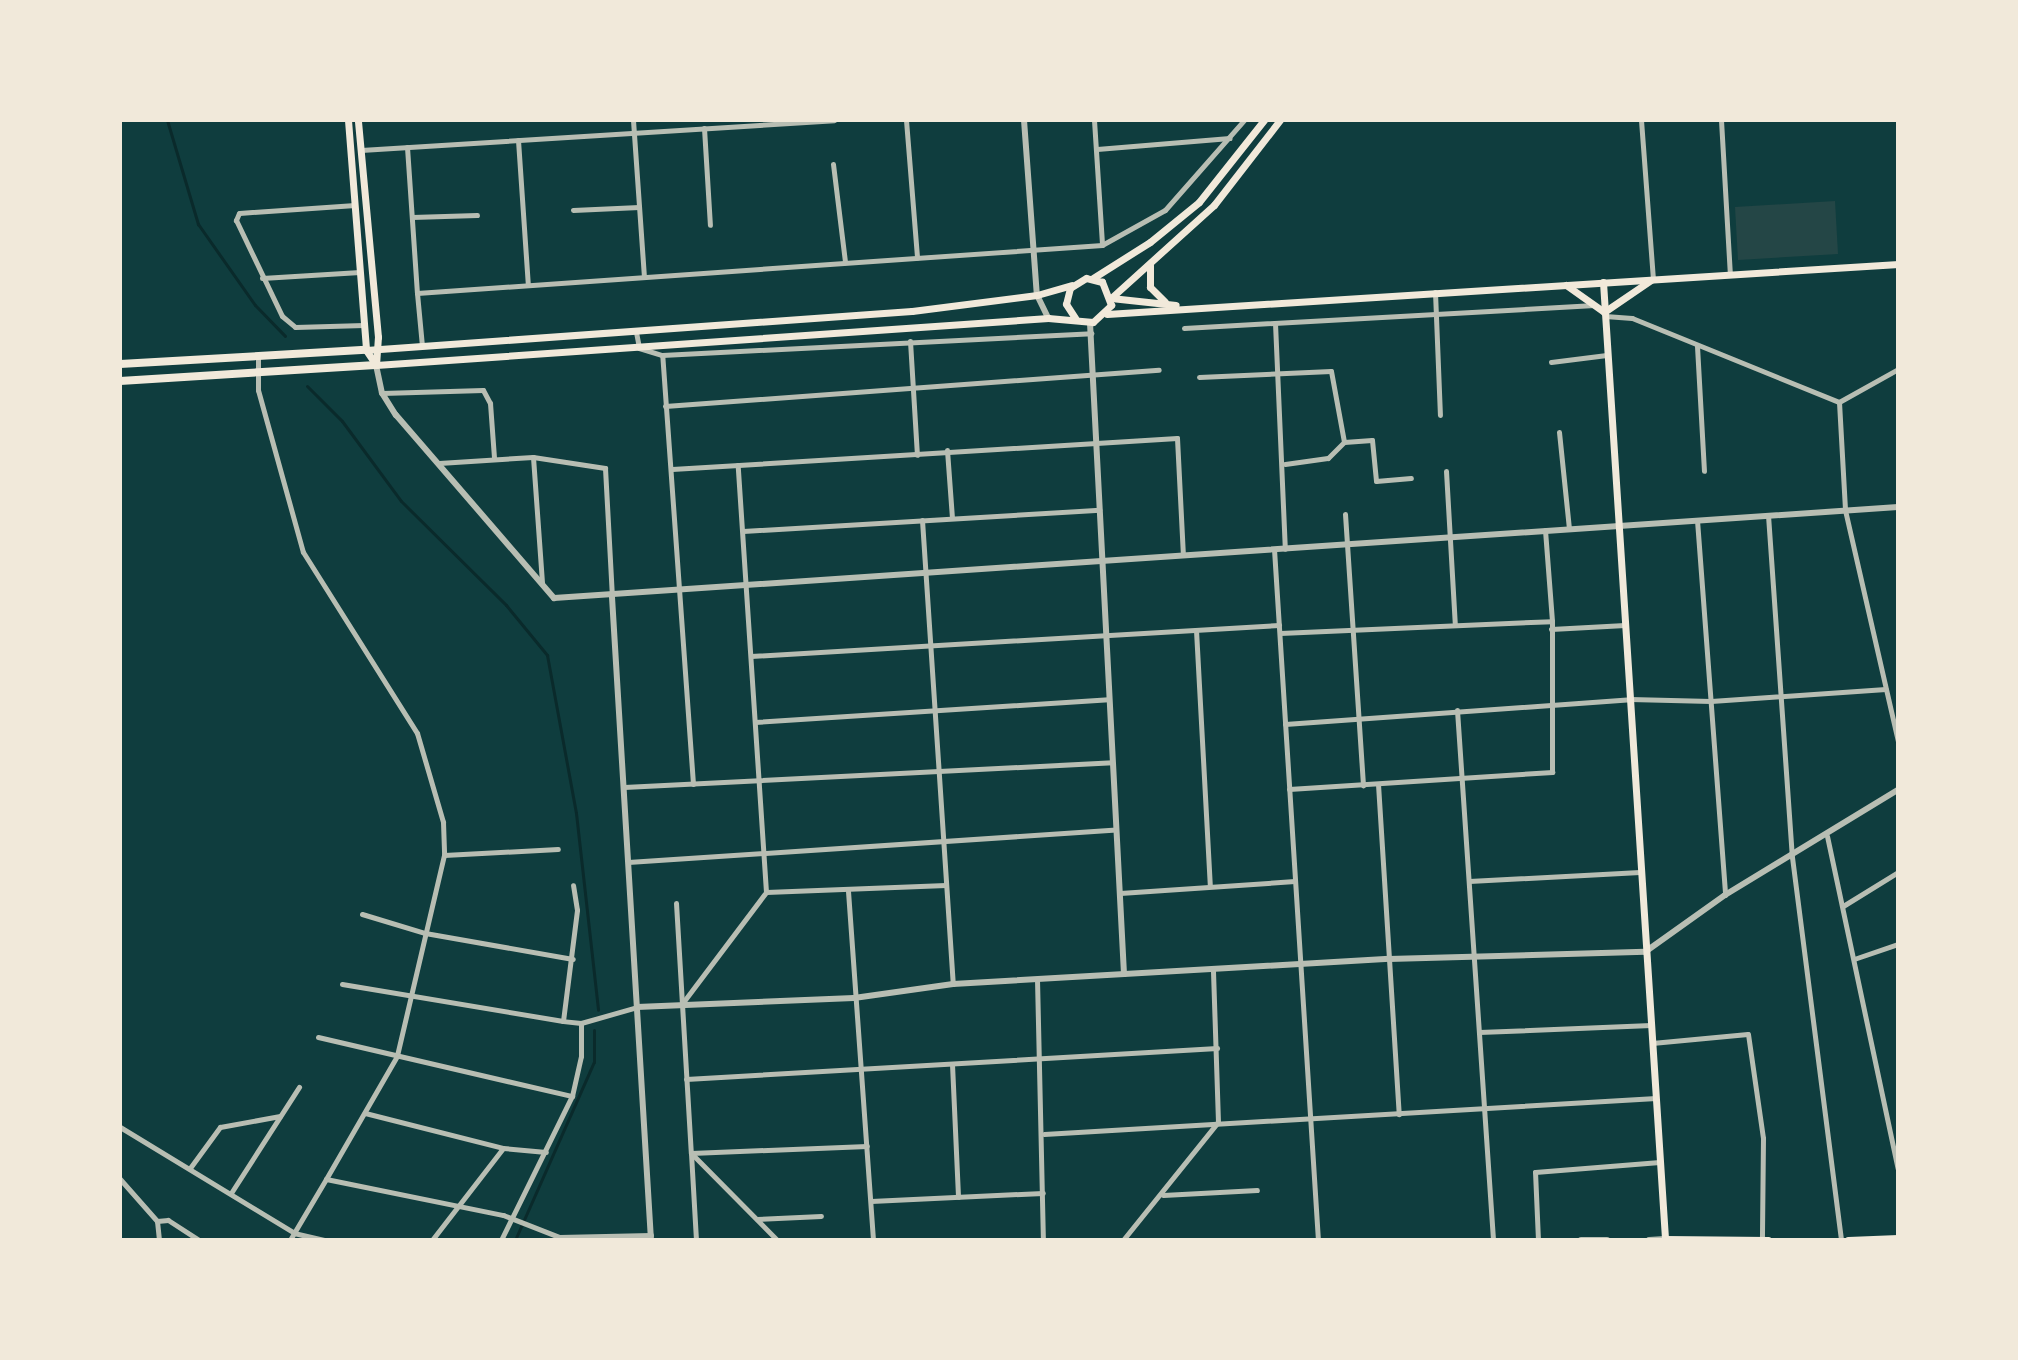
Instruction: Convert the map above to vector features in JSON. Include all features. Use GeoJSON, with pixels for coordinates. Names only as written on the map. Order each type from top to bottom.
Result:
{"type":"FeatureCollection","features":[{"type":"Feature","properties":{"kind":"highway"},"geometry":{"type":"LineString","coordinates":[[120,364],[366,350]]}},
{"type":"Feature","properties":{"kind":"highway"},"geometry":{"type":"LineString","coordinates":[[197,359],[198,376]]}},
{"type":"Feature","properties":{"kind":"highway"},"geometry":{"type":"LineString","coordinates":[[120,381],[376,365]]}},
{"type":"Feature","properties":{"kind":"main road"},"geometry":{"type":"LineString","coordinates":[[348,120],[366,350],[376,365]]}},
{"type":"Feature","properties":{"kind":"main road"},"geometry":{"type":"LineString","coordinates":[[358,120],[379,349],[376,365]]}},
{"type":"Feature","properties":{"kind":"main road"},"geometry":{"type":"LineString","coordinates":[[366,350],[912,311],[1037,295],[1093,278],[1150,242],[1199,202],[1264,120]]}},
{"type":"Feature","properties":{"kind":"main road"},"geometry":{"type":"LineString","coordinates":[[1107,314],[1111,298],[1150,265],[1227,190],[1280,120]]}},
{"type":"Feature","properties":{"kind":"main road"},"geometry":{"type":"LineString","coordinates":[[376,365],[1048,318],[1075,318],[1090,323],[1107,314],[1194,307],[1898,264]]}},
{"type":"Feature","properties":{"kind":"main road"},"geometry":{"type":"LineString","coordinates":[[1150,265],[1150,288],[1171,305]]}},
{"type":"Feature","properties":{"kind":"main road"},"geometry":{"type":"LineString","coordinates":[[1093,278],[1105,284],[1111,298]]}},
{"type":"Feature","properties":{"kind":"main road"},"geometry":{"type":"LineString","coordinates":[[1604,314],[1653,279]]}},
{"type":"Feature","properties":{"kind":"main road"},"geometry":{"type":"LineString","coordinates":[[1603,282],[1665,1239],[1765,1240]]}},
{"type":"Feature","properties":{"kind":"main road"},"geometry":{"type":"LineString","coordinates":[[1564,284],[1604,314]]}},
{"type":"Feature","properties":{"kind":"main road"},"geometry":{"type":"LineString","coordinates":[[1072,285],[1066,302],[1075,318]]}},
{"type":"Feature","properties":{"kind":"main road"},"geometry":{"type":"LineString","coordinates":[[1111,298],[1194,307]]}},
{"type":"Feature","properties":{"kind":"main road"},"geometry":{"type":"LineString","coordinates":[[1848,1240],[1898,1238]]}},
{"type":"Feature","properties":{"kind":"street"},"geometry":{"type":"LineString","coordinates":[[633,120],[644,276]]}},
{"type":"Feature","properties":{"kind":"street"},"geometry":{"type":"LineString","coordinates":[[361,150],[834,120]]}},
{"type":"Feature","properties":{"kind":"street"},"geometry":{"type":"LineString","coordinates":[[906,120],[917,258]]}},
{"type":"Feature","properties":{"kind":"street"},"geometry":{"type":"LineString","coordinates":[[1024,120],[1037,295],[1048,318]]}},
{"type":"Feature","properties":{"kind":"street"},"geometry":{"type":"LineString","coordinates":[[1094,120],[1102,245]]}},
{"type":"Feature","properties":{"kind":"street"},"geometry":{"type":"LineString","coordinates":[[417,293],[1102,245],[1165,210],[1244,120]]}},
{"type":"Feature","properties":{"kind":"street"},"geometry":{"type":"LineString","coordinates":[[1641,120],[1653,279]]}},
{"type":"Feature","properties":{"kind":"street"},"geometry":{"type":"LineString","coordinates":[[1721,120],[1730,274]]}},
{"type":"Feature","properties":{"kind":"street"},"geometry":{"type":"LineString","coordinates":[[704,128],[710,225]]}},
{"type":"Feature","properties":{"kind":"street"},"geometry":{"type":"LineString","coordinates":[[1097,149],[1230,138]]}},
{"type":"Feature","properties":{"kind":"street"},"geometry":{"type":"LineString","coordinates":[[518,140],[528,285]]}},
{"type":"Feature","properties":{"kind":"street"},"geometry":{"type":"LineString","coordinates":[[407,147],[422,346]]}},
{"type":"Feature","properties":{"kind":"street"},"geometry":{"type":"LineString","coordinates":[[833,164],[845,262]]}},
{"type":"Feature","properties":{"kind":"street"},"geometry":{"type":"LineString","coordinates":[[355,205],[239,213],[237,225],[282,316],[295,327],[364,325]]}},
{"type":"Feature","properties":{"kind":"street"},"geometry":{"type":"LineString","coordinates":[[573,210],[639,207]]}},
{"type":"Feature","properties":{"kind":"street"},"geometry":{"type":"LineString","coordinates":[[412,217],[477,215]]}},
{"type":"Feature","properties":{"kind":"street"},"geometry":{"type":"LineString","coordinates":[[262,278],[360,272]]}},
{"type":"Feature","properties":{"kind":"street"},"geometry":{"type":"LineString","coordinates":[[1435,292],[1440,415]]}},
{"type":"Feature","properties":{"kind":"street"},"geometry":{"type":"LineString","coordinates":[[1184,328],[1596,305]]}},
{"type":"Feature","properties":{"kind":"street"},"geometry":{"type":"LineString","coordinates":[[1604,314],[1632,318],[1839,402]]}},
{"type":"Feature","properties":{"kind":"street"},"geometry":{"type":"LineString","coordinates":[[1090,323],[1124,974]]}},
{"type":"Feature","properties":{"kind":"street"},"geometry":{"type":"LineString","coordinates":[[1275,323],[1285,464],[1281,473],[1285,549]]}},
{"type":"Feature","properties":{"kind":"street"},"geometry":{"type":"LineString","coordinates":[[636,332],[639,348],[662,355],[1091,333]]}},
{"type":"Feature","properties":{"kind":"street"},"geometry":{"type":"LineString","coordinates":[[910,341],[917,455]]}},
{"type":"Feature","properties":{"kind":"street"},"geometry":{"type":"LineString","coordinates":[[1697,346],[1704,471]]}},
{"type":"Feature","properties":{"kind":"street"},"geometry":{"type":"LineString","coordinates":[[662,355],[693,784]]}},
{"type":"Feature","properties":{"kind":"street"},"geometry":{"type":"LineString","coordinates":[[1551,362],[1607,355]]}},
{"type":"Feature","properties":{"kind":"street"},"geometry":{"type":"LineString","coordinates":[[258,356],[256,371],[303,552],[417,733],[443,822],[444,855],[397,1056],[290,1240]]}},
{"type":"Feature","properties":{"kind":"street"},"geometry":{"type":"LineString","coordinates":[[376,365],[382,393],[554,598],[612,597],[1618,524],[1898,507]]}},
{"type":"Feature","properties":{"kind":"street"},"geometry":{"type":"LineString","coordinates":[[1839,402],[1898,369]]}},
{"type":"Feature","properties":{"kind":"street"},"geometry":{"type":"LineString","coordinates":[[665,406],[1159,370]]}},
{"type":"Feature","properties":{"kind":"street"},"geometry":{"type":"LineString","coordinates":[[1199,377],[1331,371],[1344,442]]}},
{"type":"Feature","properties":{"kind":"street"},"geometry":{"type":"LineString","coordinates":[[382,393],[482,389],[490,403],[494,458]]}},
{"type":"Feature","properties":{"kind":"street"},"geometry":{"type":"LineString","coordinates":[[1839,402],[1845,510],[1898,741]]}},
{"type":"Feature","properties":{"kind":"street"},"geometry":{"type":"LineString","coordinates":[[1559,432],[1569,528]]}},
{"type":"Feature","properties":{"kind":"street"},"geometry":{"type":"LineString","coordinates":[[672,469],[1177,438],[1183,555]]}},
{"type":"Feature","properties":{"kind":"street"},"geometry":{"type":"LineString","coordinates":[[1285,464],[1328,458],[1344,442],[1372,440],[1376,481],[1411,478]]}},
{"type":"Feature","properties":{"kind":"street"},"geometry":{"type":"LineString","coordinates":[[947,450],[952,518]]}},
{"type":"Feature","properties":{"kind":"street"},"geometry":{"type":"LineString","coordinates":[[326,1179],[503,1215],[536,1224],[559,1237],[651,1238],[605,468],[533,457],[439,463]]}},
{"type":"Feature","properties":{"kind":"street"},"geometry":{"type":"LineString","coordinates":[[533,457],[542,583]]}},
{"type":"Feature","properties":{"kind":"street"},"geometry":{"type":"LineString","coordinates":[[680,1006],[766,892],[738,465]]}},
{"type":"Feature","properties":{"kind":"street"},"geometry":{"type":"LineString","coordinates":[[1446,471],[1455,625]]}},
{"type":"Feature","properties":{"kind":"street"},"geometry":{"type":"LineString","coordinates":[[743,531],[1099,510]]}},
{"type":"Feature","properties":{"kind":"street"},"geometry":{"type":"LineString","coordinates":[[1345,514],[1363,785]]}},
{"type":"Feature","properties":{"kind":"street"},"geometry":{"type":"LineString","coordinates":[[1768,515],[1792,857],[1841,1240]]}},
{"type":"Feature","properties":{"kind":"street"},"geometry":{"type":"LineString","coordinates":[[1697,519],[1725,895]]}},
{"type":"Feature","properties":{"kind":"street"},"geometry":{"type":"LineString","coordinates":[[922,520],[953,984]]}},
{"type":"Feature","properties":{"kind":"street"},"geometry":{"type":"LineString","coordinates":[[1289,789],[1552,772],[1552,621],[1545,530]]}},
{"type":"Feature","properties":{"kind":"street"},"geometry":{"type":"LineString","coordinates":[[1274,549],[1318,1240]]}},
{"type":"Feature","properties":{"kind":"street"},"geometry":{"type":"LineString","coordinates":[[1280,633],[1552,621]]}},
{"type":"Feature","properties":{"kind":"street"},"geometry":{"type":"LineString","coordinates":[[751,656],[1279,625]]}},
{"type":"Feature","properties":{"kind":"street"},"geometry":{"type":"LineString","coordinates":[[1551,629],[1625,625]]}},
{"type":"Feature","properties":{"kind":"street"},"geometry":{"type":"LineString","coordinates":[[1196,630],[1210,886]]}},
{"type":"Feature","properties":{"kind":"street"},"geometry":{"type":"LineString","coordinates":[[1285,724],[1630,699],[1711,701],[1886,689]]}},
{"type":"Feature","properties":{"kind":"street"},"geometry":{"type":"LineString","coordinates":[[755,722],[1108,699]]}},
{"type":"Feature","properties":{"kind":"street"},"geometry":{"type":"LineString","coordinates":[[1457,710],[1473,959],[1488,1110],[1493,1240]]}},
{"type":"Feature","properties":{"kind":"street"},"geometry":{"type":"LineString","coordinates":[[624,787],[1112,762]]}},
{"type":"Feature","properties":{"kind":"street"},"geometry":{"type":"LineString","coordinates":[[1378,784],[1399,1114]]}},
{"type":"Feature","properties":{"kind":"street"},"geometry":{"type":"LineString","coordinates":[[342,984],[581,1023],[637,1007],[854,998],[953,984],[1389,959],[1645,952],[1725,895],[1827,836],[1898,790]]}},
{"type":"Feature","properties":{"kind":"street"},"geometry":{"type":"LineString","coordinates":[[628,862],[1116,830]]}},
{"type":"Feature","properties":{"kind":"street"},"geometry":{"type":"LineString","coordinates":[[1827,836],[1898,1169]]}},
{"type":"Feature","properties":{"kind":"street"},"geometry":{"type":"LineString","coordinates":[[444,855],[558,849]]}},
{"type":"Feature","properties":{"kind":"street"},"geometry":{"type":"LineString","coordinates":[[1469,881],[1640,872]]}},
{"type":"Feature","properties":{"kind":"street"},"geometry":{"type":"LineString","coordinates":[[1843,906],[1898,872]]}},
{"type":"Feature","properties":{"kind":"street"},"geometry":{"type":"LineString","coordinates":[[1120,893],[1295,881]]}},
{"type":"Feature","properties":{"kind":"street"},"geometry":{"type":"LineString","coordinates":[[563,1021],[577,910],[573,885]]}},
{"type":"Feature","properties":{"kind":"street"},"geometry":{"type":"LineString","coordinates":[[766,892],[946,885]]}},
{"type":"Feature","properties":{"kind":"street"},"geometry":{"type":"LineString","coordinates":[[848,891],[873,1240]]}},
{"type":"Feature","properties":{"kind":"street"},"geometry":{"type":"LineString","coordinates":[[676,903],[696,1240]]}},
{"type":"Feature","properties":{"kind":"street"},"geometry":{"type":"LineString","coordinates":[[362,914],[425,933],[573,959]]}},
{"type":"Feature","properties":{"kind":"street"},"geometry":{"type":"LineString","coordinates":[[1854,959],[1898,944]]}},
{"type":"Feature","properties":{"kind":"street"},"geometry":{"type":"LineString","coordinates":[[1123,1240],[1218,1122],[1213,969]]}},
{"type":"Feature","properties":{"kind":"street"},"geometry":{"type":"LineString","coordinates":[[1037,979],[1044,1134],[1043,1240]]}},
{"type":"Feature","properties":{"kind":"street"},"geometry":{"type":"LineString","coordinates":[[501,1240],[572,1096],[581,1056],[581,1023]]}},
{"type":"Feature","properties":{"kind":"street"},"geometry":{"type":"LineString","coordinates":[[1479,1032],[1651,1025]]}},
{"type":"Feature","properties":{"kind":"street"},"geometry":{"type":"LineString","coordinates":[[1652,1043],[1748,1034],[1763,1138],[1765,1240]]}},
{"type":"Feature","properties":{"kind":"street"},"geometry":{"type":"LineString","coordinates":[[318,1037],[572,1096]]}},
{"type":"Feature","properties":{"kind":"street"},"geometry":{"type":"LineString","coordinates":[[686,1079],[1039,1062],[1217,1048]]}},
{"type":"Feature","properties":{"kind":"street"},"geometry":{"type":"LineString","coordinates":[[952,1064],[958,1197]]}},
{"type":"Feature","properties":{"kind":"street"},"geometry":{"type":"LineString","coordinates":[[231,1193],[299,1087]]}},
{"type":"Feature","properties":{"kind":"street"},"geometry":{"type":"LineString","coordinates":[[1044,1134],[1657,1098]]}},
{"type":"Feature","properties":{"kind":"street"},"geometry":{"type":"LineString","coordinates":[[365,1113],[503,1148],[546,1152]]}},
{"type":"Feature","properties":{"kind":"street"},"geometry":{"type":"LineString","coordinates":[[190,1168],[220,1127],[280,1116]]}},
{"type":"Feature","properties":{"kind":"street"},"geometry":{"type":"LineString","coordinates":[[120,1127],[294,1233],[324,1240]]}},
{"type":"Feature","properties":{"kind":"street"},"geometry":{"type":"LineString","coordinates":[[691,1153],[867,1146]]}},
{"type":"Feature","properties":{"kind":"street"},"geometry":{"type":"LineString","coordinates":[[432,1240],[503,1148]]}},
{"type":"Feature","properties":{"kind":"street"},"geometry":{"type":"LineString","coordinates":[[691,1153],[777,1240]]}},
{"type":"Feature","properties":{"kind":"street"},"geometry":{"type":"LineString","coordinates":[[1538,1240],[1535,1172],[1660,1162]]}},
{"type":"Feature","properties":{"kind":"street"},"geometry":{"type":"LineString","coordinates":[[120,1179],[157,1221],[159,1240]]}},
{"type":"Feature","properties":{"kind":"street"},"geometry":{"type":"LineString","coordinates":[[1162,1195],[1257,1190]]}},
{"type":"Feature","properties":{"kind":"street"},"geometry":{"type":"LineString","coordinates":[[871,1201],[1043,1193]]}},
{"type":"Feature","properties":{"kind":"street"},"geometry":{"type":"LineString","coordinates":[[756,1219],[821,1216]]}},
{"type":"Feature","properties":{"kind":"street"},"geometry":{"type":"LineString","coordinates":[[157,1221],[168,1220],[199,1240]]}},
{"type":"Feature","properties":{"kind":"street"},"geometry":{"type":"LineString","coordinates":[[1649,1240],[1665,1239]]}},
{"type":"Feature","properties":{"kind":"street"},"geometry":{"type":"LineString","coordinates":[[1581,1240],[1607,1240]]}},
{"type":"Feature","properties":{"kind":"shaded area"},"geometry":{"type":"Polygon","coordinates":[[[1835,201],[1838,254],[1738,260],[1735,207],[1835,201]]]}},
{"type":"Feature","properties":{"kind":"waterway"},"geometry":{"type":"LineString","coordinates":[[167,120],[198,224],[255,305],[285,336]]}},
{"type":"Feature","properties":{"kind":"waterway"},"geometry":{"type":"LineString","coordinates":[[307,386],[342,421],[401,501],[506,605],[547,655],[576,813],[598,1010]]}},
{"type":"Feature","properties":{"kind":"waterway"},"geometry":{"type":"LineString","coordinates":[[515,1240],[594,1062],[594,1030]]}}]}
